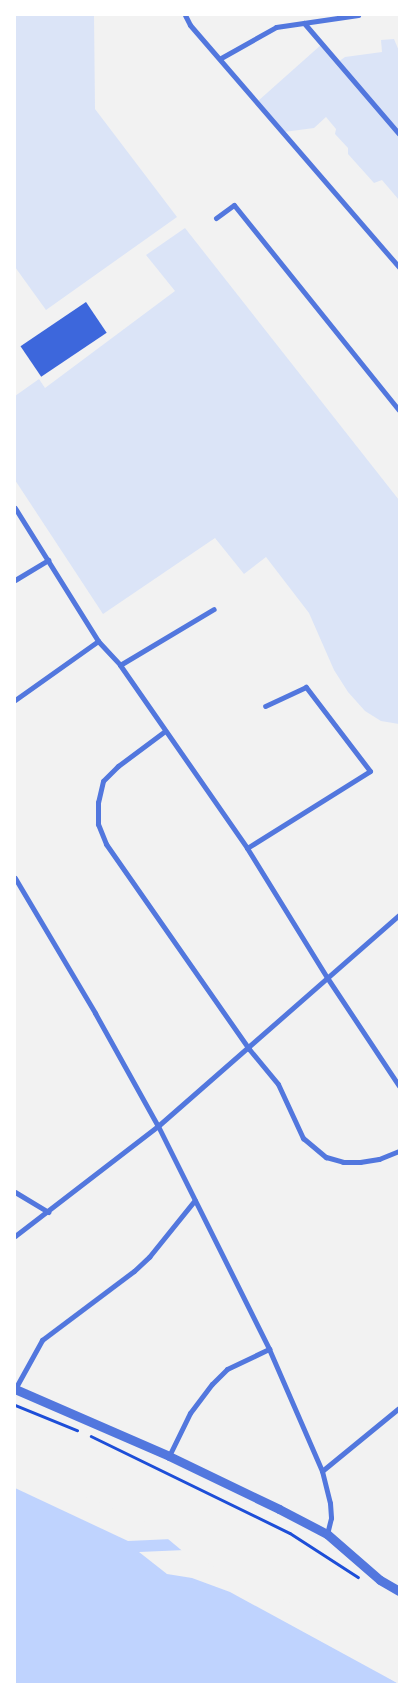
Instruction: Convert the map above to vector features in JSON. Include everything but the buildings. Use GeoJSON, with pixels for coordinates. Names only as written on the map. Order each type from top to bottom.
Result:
{"type":"FeatureCollection","features":[{"type":"Feature","properties":{"kind":"street"},"geometry":{"type":"LineString","coordinates":[[185,15],[190,25],[221,58],[399,266]]}},
{"type":"Feature","properties":{"kind":"street"},"geometry":{"type":"LineString","coordinates":[[221,58],[276,27],[358,15]]}},
{"type":"Feature","properties":{"kind":"street"},"geometry":{"type":"LineString","coordinates":[[304,23],[399,134]]}},
{"type":"Feature","properties":{"kind":"street"},"geometry":{"type":"LineString","coordinates":[[216,218],[234,205],[399,410]]}},
{"type":"Feature","properties":{"kind":"street"},"geometry":{"type":"LineString","coordinates":[[15,508],[98,641],[120,665],[247,848],[328,979],[399,1086]]}},
{"type":"Feature","properties":{"kind":"street"},"geometry":{"type":"LineString","coordinates":[[15,580],[48,560]]}},
{"type":"Feature","properties":{"kind":"street"},"geometry":{"type":"LineString","coordinates":[[120,665],[214,609]]}},
{"type":"Feature","properties":{"kind":"street"},"geometry":{"type":"LineString","coordinates":[[15,700],[98,641]]}},
{"type":"Feature","properties":{"kind":"street"},"geometry":{"type":"LineString","coordinates":[[247,848],[370,771],[306,687],[265,706]]}},
{"type":"Feature","properties":{"kind":"street"},"geometry":{"type":"LineString","coordinates":[[165,731],[118,766],[103,781],[98,802],[98,824],[106,844],[249,1049],[278,1084],[303,1138],[326,1157],[343,1162],[380,1159],[399,1151]]}},
{"type":"Feature","properties":{"kind":"street"},"geometry":{"type":"LineString","coordinates":[[15,878],[96,1013],[158,1126],[269,1349],[322,1471],[330,1504],[331,1518],[327,1534]]}},
{"type":"Feature","properties":{"kind":"street"},"geometry":{"type":"LineString","coordinates":[[15,1236],[158,1126],[249,1049],[399,915]]}},
{"type":"Feature","properties":{"kind":"street"},"geometry":{"type":"LineString","coordinates":[[15,1192],[48,1212]]}},
{"type":"Feature","properties":{"kind":"street"},"geometry":{"type":"LineString","coordinates":[[196,1200],[149,1257],[134,1271],[42,1340],[15,1389],[169,1456],[327,1534],[380,1580],[399,1590]]}},
{"type":"Feature","properties":{"kind":"street"},"geometry":{"type":"LineString","coordinates":[[169,1456],[190,1413],[212,1384],[228,1369],[269,1349]]}},
{"type":"Feature","properties":{"kind":"street"},"geometry":{"type":"LineString","coordinates":[[322,1471],[399,1408]]}},
{"type":"Feature","properties":{"kind":"path"},"geometry":{"type":"LineString","coordinates":[[15,1405],[86,1433],[290,1534],[360,1579]]}},
{"type":"Feature","properties":{"kind":"shaded area"},"geometry":{"type":"Polygon","coordinates":[[[15,15],[94,15],[95,109],[177,217],[46,310],[15,267],[15,15]]]}},
{"type":"Feature","properties":{"kind":"shaded area"},"geometry":{"type":"Polygon","coordinates":[[[394,39],[399,51],[399,200],[382,180],[374,183],[348,154],[348,148],[335,134],[336,129],[326,117],[314,128],[284,132],[258,101],[322,44],[338,62],[345,57],[382,52],[381,40],[394,39]]]}},
{"type":"Feature","properties":{"kind":"shaded area"},"geometry":{"type":"Polygon","coordinates":[[[185,228],[399,500],[399,724],[381,721],[365,711],[348,692],[334,670],[309,613],[266,557],[244,574],[215,538],[103,614],[15,480],[15,396],[39,379],[45,388],[175,291],[146,255],[185,228]]]}},
{"type":"Feature","properties":{"kind":"water"},"geometry":{"type":"Polygon","coordinates":[[[15,1469],[156,1529],[192,1559],[399,1684],[15,1684],[15,1469]]]}},
{"type":"Feature","properties":{"kind":"pier"},"geometry":{"type":"Polygon","coordinates":[[[15,1467],[157,1527],[172,1539],[128,1541],[15,1488],[15,1467]]]}},
{"type":"Feature","properties":{"kind":"pier"},"geometry":{"type":"Polygon","coordinates":[[[185,1550],[194,1557],[350,1632],[399,1666],[399,1684],[230,1592],[192,1578],[167,1574],[139,1552],[185,1550]]]}}]}
